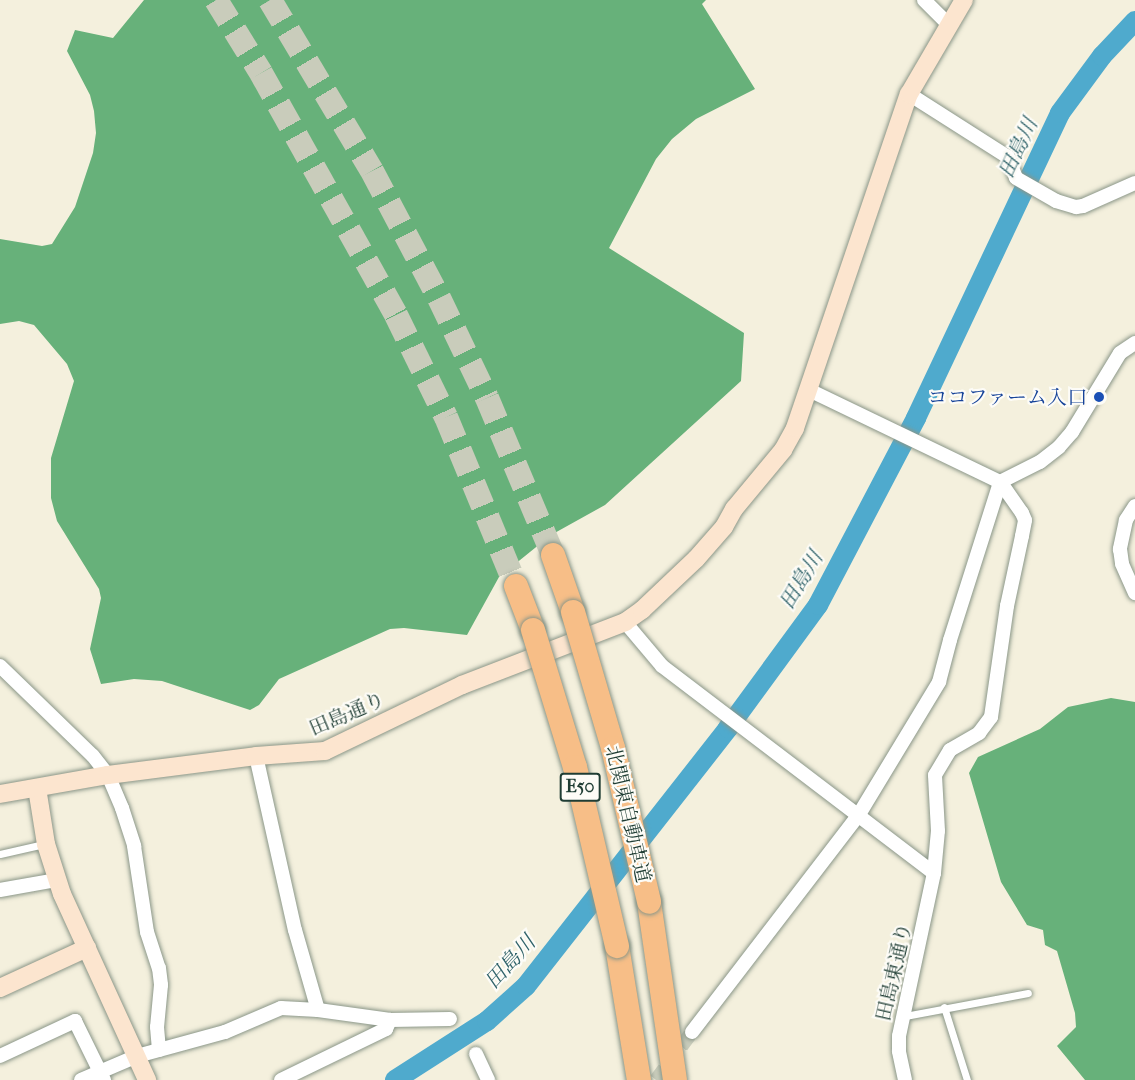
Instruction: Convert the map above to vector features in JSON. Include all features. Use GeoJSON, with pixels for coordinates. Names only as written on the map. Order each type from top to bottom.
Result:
{"type":"FeatureCollection","features":[{"type":"Feature","properties":{"kind":"highway","name":"北関東自動車道"},"geometry":{"type":"LineString","coordinates":[[553,555],[573,612],[613,748],[649,902],[675,1080]]}},
{"type":"Feature","properties":{"kind":"highway","name":"北関東自動車道"},"geometry":{"type":"LineString","coordinates":[[516,586],[533,630],[575,767],[617,946],[639,1080]]}},
{"type":"Feature","properties":{"kind":"street"},"geometry":{"type":"LineString","coordinates":[[924,0],[948,24]]}},
{"type":"Feature","properties":{"kind":"street","name":"田島通り"},"geometry":{"type":"LineString","coordinates":[[0,794],[108,775],[256,756],[312,754],[342,746],[462,685],[625,622],[658,596],[724,528],[734,509],[783,450],[795,428],[909,93],[964,0]]}},
{"type":"Feature","properties":{"kind":"street"},"geometry":{"type":"LineString","coordinates":[[909,93],[1008,157],[1016,178],[1056,201],[1076,207],[1083,206],[1135,183]]}},
{"type":"Feature","properties":{"kind":"street"},"geometry":{"type":"LineString","coordinates":[[692,1032],[858,816],[939,682],[1000,482],[1040,462],[1059,447],[1072,432],[1120,353],[1135,343]]}},
{"type":"Feature","properties":{"kind":"street"},"geometry":{"type":"LineString","coordinates":[[809,390],[1000,482]]}},
{"type":"Feature","properties":{"kind":"street","name":"田島東通り"},"geometry":{"type":"LineString","coordinates":[[906,1080],[899,1051],[899,1036],[934,873],[938,831],[935,775],[950,750],[979,733],[991,717],[1007,606],[1022,536],[1024,520],[1022,513],[1000,482]]}},
{"type":"Feature","properties":{"kind":"street"},"geometry":{"type":"LineString","coordinates":[[1135,506],[1126,520],[1120,549],[1122,564],[1135,593]]}},
{"type":"Feature","properties":{"kind":"street"},"geometry":{"type":"LineString","coordinates":[[625,622],[662,666],[934,873]]}},
{"type":"Feature","properties":{"kind":"street"},"geometry":{"type":"LineString","coordinates":[[0,666],[85,748],[108,775],[134,846],[147,932],[159,968],[161,985],[157,1027],[159,1050]]}},
{"type":"Feature","properties":{"kind":"street"},"geometry":{"type":"LineString","coordinates":[[256,756],[296,930],[318,1010]]}},
{"type":"Feature","properties":{"kind":"street"},"geometry":{"type":"LineString","coordinates":[[37,788],[46,844],[57,880],[147,1080]]}},
{"type":"Feature","properties":{"kind":"street"},"geometry":{"type":"LineString","coordinates":[[0,890],[57,880]]}},
{"type":"Feature","properties":{"kind":"street"},"geometry":{"type":"LineString","coordinates":[[0,988],[87,948]]}},
{"type":"Feature","properties":{"kind":"street"},"geometry":{"type":"LineString","coordinates":[[81,1080],[102,1076],[137,1056],[225,1032],[274,1010],[318,1010],[390,1020],[450,1019]]}},
{"type":"Feature","properties":{"kind":"street"},"geometry":{"type":"LineString","coordinates":[[282,1080],[386,1029],[390,1020]]}},
{"type":"Feature","properties":{"kind":"street"},"geometry":{"type":"LineString","coordinates":[[0,1056],[75,1021],[102,1076]]}},
{"type":"Feature","properties":{"kind":"street"},"geometry":{"type":"LineString","coordinates":[[476,1054],[488,1080]]}},
{"type":"Feature","properties":{"kind":"lane"},"geometry":{"type":"LineString","coordinates":[[0,854],[46,844]]}},
{"type":"Feature","properties":{"kind":"lane"},"geometry":{"type":"LineString","coordinates":[[905,1016],[1028,993]]}},
{"type":"Feature","properties":{"kind":"lane"},"geometry":{"type":"LineString","coordinates":[[944,1007],[967,1080]]}},
{"type":"Feature","properties":{"kind":"green space"},"geometry":{"type":"Polygon","coordinates":[[[144,0],[706,0],[702,4],[755,89],[696,119],[672,139],[656,159],[609,248],[744,333],[741,381],[605,505],[551,535],[499,577],[467,635],[404,628],[390,629],[279,679],[259,705],[250,710],[162,681],[134,679],[101,684],[90,649],[101,598],[99,589],[57,521],[51,498],[51,458],[74,381],[67,364],[34,325],[19,321],[0,324],[0,239],[42,246],[52,244],[75,207],[93,153],[96,133],[90,95],[67,51],[75,30],[113,38],[144,0]]]}},
{"type":"Feature","properties":{"kind":"green space"},"geometry":{"type":"Polygon","coordinates":[[[1111,698],[1135,702],[1135,1080],[1085,1080],[1057,1046],[1076,1027],[1075,1013],[1057,951],[1045,945],[1043,930],[1027,925],[1001,882],[969,773],[978,757],[1040,729],[1068,707],[1111,698]]]}},
{"type":"Feature","properties":{"kind":"waterway","name":"田島川"},"geometry":{"type":"LineString","coordinates":[[395,1080],[487,1021],[526,986],[728,728],[818,605],[916,418],[1060,113],[1102,56],[1135,21]]}},
{"type":"Feature","properties":{"kind":"tunnel"},"geometry":{"type":"LineString","coordinates":[[216,0],[261,73],[396,315],[446,417],[516,586]]}},
{"type":"Feature","properties":{"kind":"tunnel"},"geometry":{"type":"LineString","coordinates":[[270,0],[372,171],[439,298],[487,398],[553,555]]}},
{"type":"Feature","properties":{"kind":"tunnel"},"geometry":{"type":"LineString","coordinates":[[656,1080],[692,1032]]}},
{"type":"Feature","properties":{"kind":"place","name":"ココファーム入口"},"geometry":{"type":"Point","coordinates":[1099,397]}}]}
